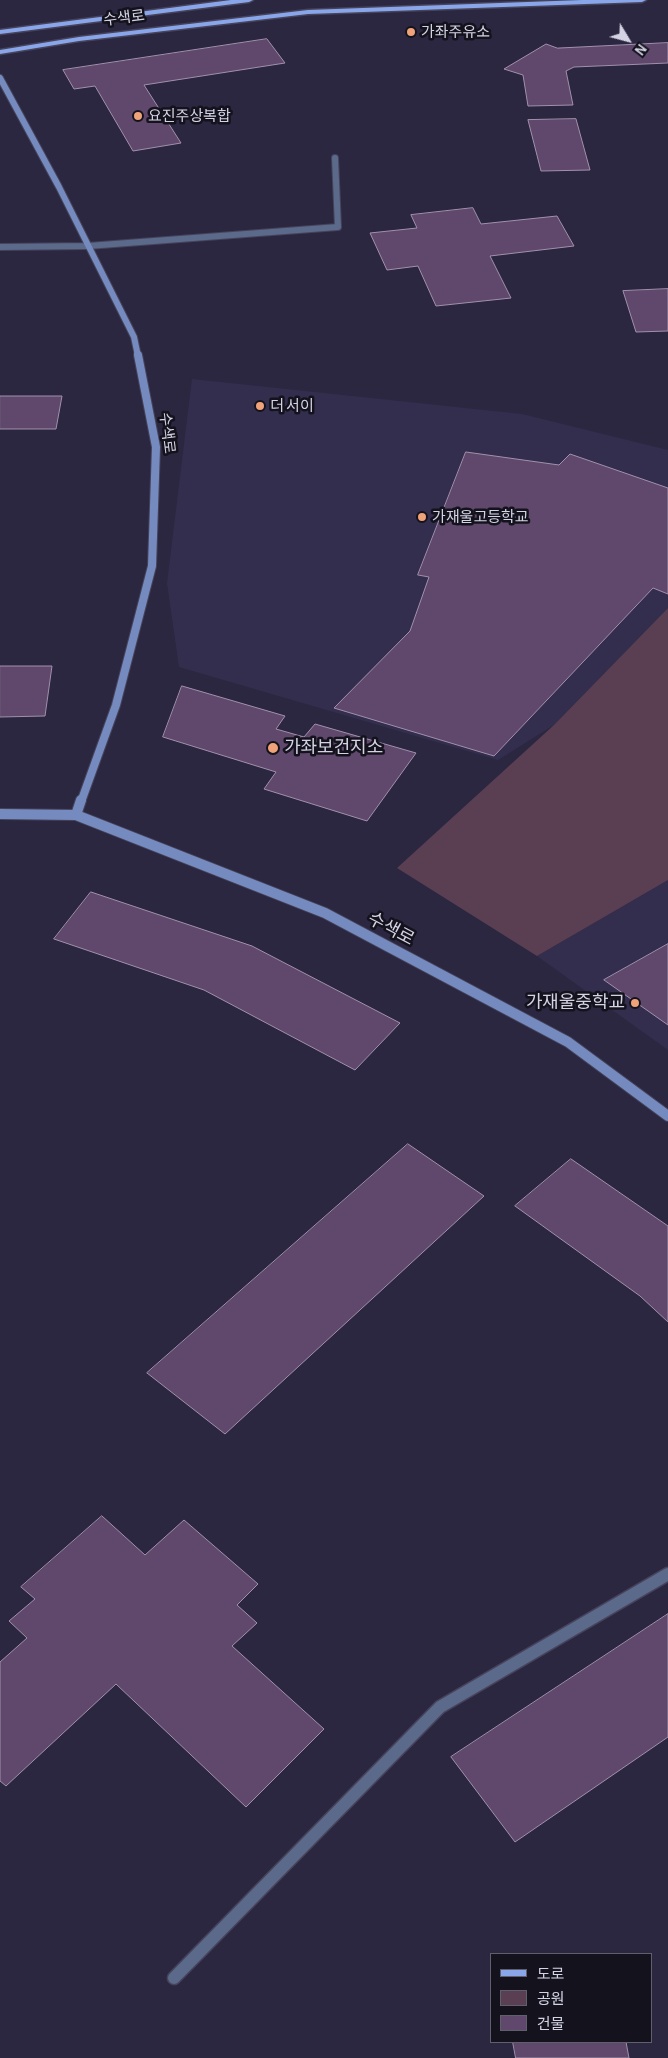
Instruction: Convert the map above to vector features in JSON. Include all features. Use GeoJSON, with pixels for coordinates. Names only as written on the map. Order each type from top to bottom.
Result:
{"type":"FeatureCollection","features":[{"type":"Feature","properties":{"kind":"main road","name":"수색로"},"geometry":{"type":"LineString","coordinates":[[0,32],[249,0]]}},
{"type":"Feature","properties":{"kind":"main road","name":"수색로"},"geometry":{"type":"LineString","coordinates":[[0,52],[88,38],[308,12],[642,0]]}},
{"type":"Feature","properties":{"kind":"street","name":"수색로"},"geometry":{"type":"LineString","coordinates":[[0,78],[134,337],[156,447],[152,566],[116,705],[76,815]]}},
{"type":"Feature","properties":{"kind":"street"},"geometry":{"type":"LineString","coordinates":[[0,247],[88,246],[338,227],[335,158]]}},
{"type":"Feature","properties":{"kind":"street","name":"수색로"},"geometry":{"type":"LineString","coordinates":[[0,814],[76,815],[325,913],[568,1042],[668,1116]]}},
{"type":"Feature","properties":{"kind":"street"},"geometry":{"type":"LineString","coordinates":[[174,1978],[440,1707],[668,1574]]}},
{"type":"Feature","properties":{"kind":"shaded area","name":"가재울고등학교"},"geometry":{"type":"Polygon","coordinates":[[[192,379],[522,414],[668,450],[668,608],[554,725],[498,760],[179,667],[167,583],[192,379]]]}},
{"type":"Feature","properties":{"kind":"shaded area","name":"가재울중학교"},"geometry":{"type":"Polygon","coordinates":[[[668,880],[668,1050],[537,956],[668,880]]]}},
{"type":"Feature","properties":{"kind":"green space"},"geometry":{"type":"Polygon","coordinates":[[[668,608],[668,880],[537,956],[397,868],[554,725],[668,608]]]}},
{"type":"Feature","properties":{"kind":"building","name":"요진주상복합"},"geometry":{"type":"Polygon","coordinates":[[[267,39],[285,63],[144,85],[181,143],[133,151],[95,86],[74,89],[63,70],[267,39]]]}},
{"type":"Feature","properties":{"kind":"building"},"geometry":{"type":"Polygon","coordinates":[[[668,43],[668,63],[574,67],[566,71],[573,105],[528,106],[523,75],[504,69],[546,44],[557,48],[668,43]]]}},
{"type":"Feature","properties":{"kind":"building"},"geometry":{"type":"Polygon","coordinates":[[[576,119],[590,170],[541,171],[528,120],[576,119]]]}},
{"type":"Feature","properties":{"kind":"building"},"geometry":{"type":"Polygon","coordinates":[[[473,208],[481,224],[557,216],[574,246],[490,256],[511,298],[436,306],[418,266],[387,270],[370,233],[417,228],[411,215],[473,208]]]}},
{"type":"Feature","properties":{"kind":"building"},"geometry":{"type":"Polygon","coordinates":[[[668,289],[668,331],[636,332],[623,291],[668,289]]]}},
{"type":"Feature","properties":{"kind":"building"},"geometry":{"type":"Polygon","coordinates":[[[0,396],[62,396],[56,429],[0,429],[0,396]]]}},
{"type":"Feature","properties":{"kind":"building","name":"가재울고등학교"},"geometry":{"type":"Polygon","coordinates":[[[466,452],[559,465],[570,454],[668,488],[668,594],[653,588],[494,756],[334,708],[410,631],[429,577],[418,575],[466,452]]]}},
{"type":"Feature","properties":{"kind":"building"},"geometry":{"type":"Polygon","coordinates":[[[0,666],[52,666],[45,716],[0,717],[0,666]]]}},
{"type":"Feature","properties":{"kind":"building"},"geometry":{"type":"Polygon","coordinates":[[[182,686],[285,716],[276,729],[304,737],[315,724],[416,753],[367,821],[264,789],[276,772],[163,737],[182,686]]]}},
{"type":"Feature","properties":{"kind":"building"},"geometry":{"type":"Polygon","coordinates":[[[91,892],[252,946],[400,1023],[355,1070],[204,990],[54,939],[91,892]]]}},
{"type":"Feature","properties":{"kind":"building","name":"가재울중학교"},"geometry":{"type":"Polygon","coordinates":[[[668,944],[668,1025],[604,980],[668,944]]]}},
{"type":"Feature","properties":{"kind":"building"},"geometry":{"type":"Polygon","coordinates":[[[408,1144],[484,1196],[225,1434],[147,1373],[408,1144]]]}},
{"type":"Feature","properties":{"kind":"building"},"geometry":{"type":"Polygon","coordinates":[[[571,1159],[668,1226],[668,1322],[640,1296],[515,1206],[571,1159]]]}},
{"type":"Feature","properties":{"kind":"building"},"geometry":{"type":"Polygon","coordinates":[[[102,1516],[145,1555],[184,1520],[258,1584],[237,1605],[257,1623],[232,1646],[324,1729],[246,1807],[116,1684],[6,1786],[0,1781],[0,1662],[27,1638],[9,1621],[35,1599],[21,1587],[102,1516]]]}},
{"type":"Feature","properties":{"kind":"building"},"geometry":{"type":"Polygon","coordinates":[[[668,1614],[668,1737],[515,1842],[451,1757],[668,1614]]]}},
{"type":"Feature","properties":{"kind":"building"},"geometry":{"type":"Polygon","coordinates":[[[513,2043],[626,2043],[629,2058],[516,2058],[513,2043]]]}},
{"type":"Feature","properties":{"kind":"place","name":"가좌주유소"},"geometry":{"type":"Point","coordinates":[411,32]}},
{"type":"Feature","properties":{"kind":"place","name":"요진주상복합"},"geometry":{"type":"Point","coordinates":[138,116]}},
{"type":"Feature","properties":{"kind":"place","name":"더 서이"},"geometry":{"type":"Point","coordinates":[260,406]}},
{"type":"Feature","properties":{"kind":"place","name":"가재울고등학교"},"geometry":{"type":"Point","coordinates":[422,517]}},
{"type":"Feature","properties":{"kind":"place","name":"가좌보건지소"},"geometry":{"type":"Point","coordinates":[273,748]}},
{"type":"Feature","properties":{"kind":"place","name":"가재울중학교"},"geometry":{"type":"Point","coordinates":[635,1003]}}]}
